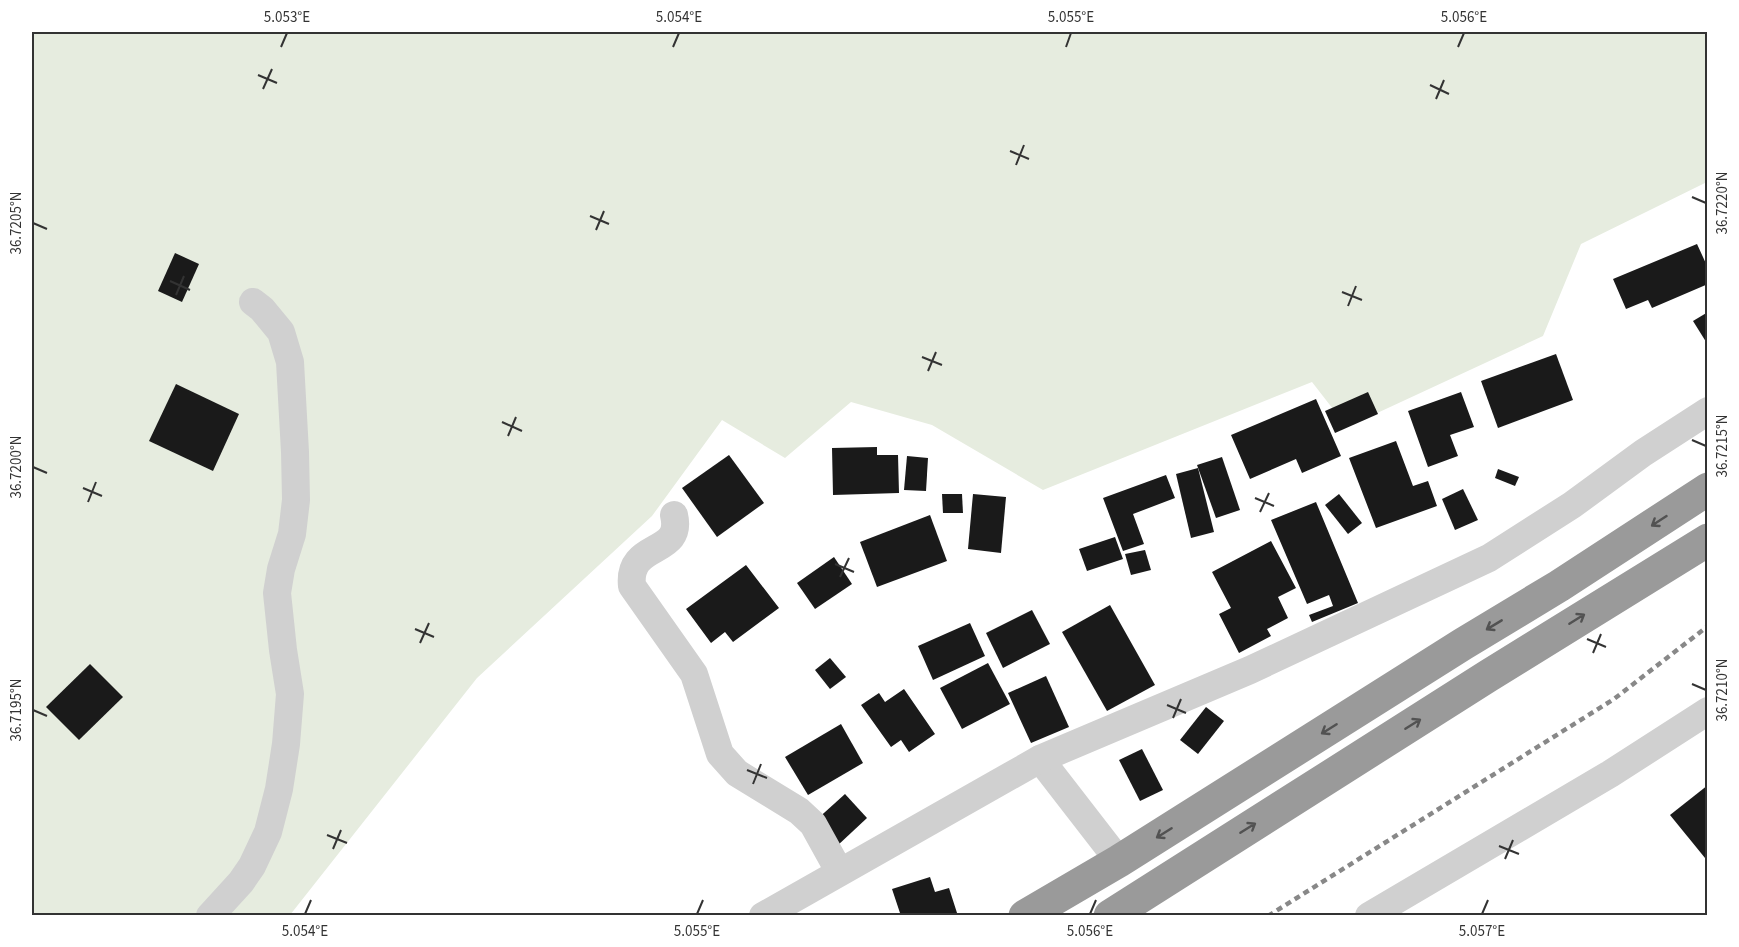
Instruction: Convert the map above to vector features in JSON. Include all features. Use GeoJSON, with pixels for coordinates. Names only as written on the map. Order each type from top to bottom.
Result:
{"type":"FeatureCollection","features":[{"type":"Feature","properties":{"kind":"highway"},"geometry":{"type":"LineString","coordinates":[[1025,915],[1119,861],[1462,644],[1559,586],[1707,489]]}},
{"type":"Feature","properties":{"kind":"highway"},"geometry":{"type":"LineString","coordinates":[[1110,915],[1707,540]]}},
{"type":"Feature","properties":{"kind":"street"},"geometry":{"type":"LineString","coordinates":[[210,915],[241,882],[252,866],[268,832],[279,789],[290,694],[277,593],[281,569],[292,534],[296,500],[296,452],[290,362],[282,332],[253,302]]}},
{"type":"Feature","properties":{"kind":"street"},"geometry":{"type":"LineString","coordinates":[[763,915],[1040,759],[1250,670],[1489,558],[1572,505],[1643,453],[1707,411]]}},
{"type":"Feature","properties":{"kind":"street"},"geometry":{"type":"LineString","coordinates":[[674,515],[676,522],[670,541],[644,555],[634,564],[631,576],[632,586],[694,674],[720,754],[737,773],[799,811],[813,824],[839,871]]}},
{"type":"Feature","properties":{"kind":"street"},"geometry":{"type":"LineString","coordinates":[[1369,915],[1610,774],[1707,711]]}},
{"type":"Feature","properties":{"kind":"street"},"geometry":{"type":"LineString","coordinates":[[1040,759],[1119,861]]}},
{"type":"Feature","properties":{"kind":"shaded area"},"geometry":{"type":"Polygon","coordinates":[[[32,32],[1707,32],[1707,182],[1581,244],[1543,336],[1347,427],[1312,382],[1043,490],[932,425],[851,402],[785,458],[722,420],[652,516],[477,678],[290,915],[32,915],[32,32]]]}},
{"type":"Feature","properties":{"kind":"building"},"geometry":{"type":"Polygon","coordinates":[[[1697,244],[1708,268],[1708,284],[1652,308],[1648,300],[1626,309],[1613,279],[1697,244]]]}},
{"type":"Feature","properties":{"kind":"building"},"geometry":{"type":"Polygon","coordinates":[[[175,253],[199,264],[182,302],[158,291],[175,253]]]}},
{"type":"Feature","properties":{"kind":"building"},"geometry":{"type":"Polygon","coordinates":[[[1708,312],[1708,345],[1693,321],[1708,312]]]}},
{"type":"Feature","properties":{"kind":"building"},"geometry":{"type":"Polygon","coordinates":[[[1556,354],[1573,400],[1498,428],[1481,381],[1556,354]]]}},
{"type":"Feature","properties":{"kind":"building"},"geometry":{"type":"Polygon","coordinates":[[[176,384],[239,414],[213,471],[149,441],[176,384]]]}},
{"type":"Feature","properties":{"kind":"building"},"geometry":{"type":"Polygon","coordinates":[[[1368,392],[1378,414],[1335,433],[1325,411],[1368,392]]]}},
{"type":"Feature","properties":{"kind":"building"},"geometry":{"type":"Polygon","coordinates":[[[1461,392],[1474,427],[1450,435],[1458,456],[1428,467],[1408,411],[1461,392]]]}},
{"type":"Feature","properties":{"kind":"building"},"geometry":{"type":"Polygon","coordinates":[[[1316,399],[1341,456],[1302,473],[1296,459],[1250,479],[1231,435],[1316,399]]]}},
{"type":"Feature","properties":{"kind":"building"},"geometry":{"type":"Polygon","coordinates":[[[1396,441],[1413,486],[1428,481],[1437,506],[1376,528],[1349,458],[1396,441]]]}},
{"type":"Feature","properties":{"kind":"building"},"geometry":{"type":"Polygon","coordinates":[[[877,447],[877,455],[898,455],[899,493],[833,495],[832,448],[877,447]]]}},
{"type":"Feature","properties":{"kind":"building"},"geometry":{"type":"Polygon","coordinates":[[[729,455],[764,503],[717,537],[682,488],[729,455]]]}},
{"type":"Feature","properties":{"kind":"building"},"geometry":{"type":"Polygon","coordinates":[[[907,456],[928,458],[926,491],[904,490],[907,456]]]}},
{"type":"Feature","properties":{"kind":"building"},"geometry":{"type":"Polygon","coordinates":[[[1222,457],[1240,510],[1216,518],[1197,465],[1222,457]]]}},
{"type":"Feature","properties":{"kind":"building"},"geometry":{"type":"Polygon","coordinates":[[[1198,468],[1214,532],[1191,538],[1176,474],[1198,468]]]}},
{"type":"Feature","properties":{"kind":"building"},"geometry":{"type":"Polygon","coordinates":[[[1498,469],[1519,477],[1515,486],[1495,478],[1498,469]]]}},
{"type":"Feature","properties":{"kind":"building"},"geometry":{"type":"Polygon","coordinates":[[[1166,475],[1175,498],[1133,514],[1144,544],[1123,551],[1103,498],[1166,475]]]}},
{"type":"Feature","properties":{"kind":"building"},"geometry":{"type":"Polygon","coordinates":[[[1463,489],[1478,520],[1455,530],[1442,499],[1463,489]]]}},
{"type":"Feature","properties":{"kind":"building"},"geometry":{"type":"Polygon","coordinates":[[[942,494],[962,494],[963,513],[943,513],[942,494]]]}},
{"type":"Feature","properties":{"kind":"building"},"geometry":{"type":"Polygon","coordinates":[[[973,494],[1006,497],[1001,553],[968,549],[973,494]]]}},
{"type":"Feature","properties":{"kind":"building"},"geometry":{"type":"Polygon","coordinates":[[[1339,494],[1362,523],[1348,534],[1325,505],[1339,494]]]}},
{"type":"Feature","properties":{"kind":"building"},"geometry":{"type":"Polygon","coordinates":[[[1316,502],[1358,603],[1312,622],[1309,615],[1333,606],[1329,595],[1307,604],[1271,520],[1316,502]]]}},
{"type":"Feature","properties":{"kind":"building"},"geometry":{"type":"Polygon","coordinates":[[[930,515],[947,561],[877,587],[860,542],[930,515]]]}},
{"type":"Feature","properties":{"kind":"building"},"geometry":{"type":"Polygon","coordinates":[[[1115,537],[1123,559],[1087,571],[1079,549],[1115,537]]]}},
{"type":"Feature","properties":{"kind":"building"},"geometry":{"type":"Polygon","coordinates":[[[1271,541],[1296,588],[1278,597],[1288,618],[1267,629],[1271,636],[1239,653],[1219,614],[1231,608],[1212,572],[1271,541]]]}},
{"type":"Feature","properties":{"kind":"building"},"geometry":{"type":"Polygon","coordinates":[[[1145,550],[1151,570],[1131,575],[1125,554],[1145,550]]]}},
{"type":"Feature","properties":{"kind":"building"},"geometry":{"type":"Polygon","coordinates":[[[834,557],[852,584],[815,609],[797,583],[834,557]]]}},
{"type":"Feature","properties":{"kind":"building"},"geometry":{"type":"Polygon","coordinates":[[[746,565],[779,608],[733,642],[725,632],[711,643],[686,609],[746,565]]]}},
{"type":"Feature","properties":{"kind":"building"},"geometry":{"type":"Polygon","coordinates":[[[1110,605],[1155,685],[1107,711],[1062,632],[1110,605]]]}},
{"type":"Feature","properties":{"kind":"building"},"geometry":{"type":"Polygon","coordinates":[[[1032,610],[1050,644],[1003,668],[986,633],[1032,610]]]}},
{"type":"Feature","properties":{"kind":"building"},"geometry":{"type":"Polygon","coordinates":[[[970,623],[985,656],[933,680],[918,646],[970,623]]]}},
{"type":"Feature","properties":{"kind":"building"},"geometry":{"type":"Polygon","coordinates":[[[830,658],[846,677],[830,689],[815,670],[830,658]]]}},
{"type":"Feature","properties":{"kind":"building"},"geometry":{"type":"Polygon","coordinates":[[[988,663],[1010,704],[962,729],[940,688],[988,663]]]}},
{"type":"Feature","properties":{"kind":"building"},"geometry":{"type":"Polygon","coordinates":[[[90,664],[123,697],[79,740],[46,707],[90,664]]]}},
{"type":"Feature","properties":{"kind":"building"},"geometry":{"type":"Polygon","coordinates":[[[1046,676],[1069,727],[1031,743],[1008,693],[1046,676]]]}},
{"type":"Feature","properties":{"kind":"building"},"geometry":{"type":"Polygon","coordinates":[[[904,689],[935,734],[909,752],[901,740],[891,747],[861,705],[879,693],[885,702],[904,689]]]}},
{"type":"Feature","properties":{"kind":"building"},"geometry":{"type":"Polygon","coordinates":[[[1206,707],[1224,721],[1198,754],[1180,740],[1206,707]]]}},
{"type":"Feature","properties":{"kind":"building"},"geometry":{"type":"Polygon","coordinates":[[[841,724],[863,763],[808,795],[785,757],[841,724]]]}},
{"type":"Feature","properties":{"kind":"building"},"geometry":{"type":"Polygon","coordinates":[[[1142,749],[1163,790],[1140,801],[1119,760],[1142,749]]]}},
{"type":"Feature","properties":{"kind":"building"},"geometry":{"type":"Polygon","coordinates":[[[1708,785],[1708,855],[1705,858],[1670,815],[1708,785]]]}},
{"type":"Feature","properties":{"kind":"building"},"geometry":{"type":"Polygon","coordinates":[[[845,794],[867,818],[837,846],[814,822],[845,794]]]}},
{"type":"Feature","properties":{"kind":"building"},"geometry":{"type":"Polygon","coordinates":[[[930,877],[935,892],[949,888],[958,916],[901,916],[892,889],[930,877]]]}},
{"type":"Feature","properties":{"kind":"railway"},"geometry":{"type":"LineString","coordinates":[[1268,916],[1614,699],[1708,626]]}}]}
